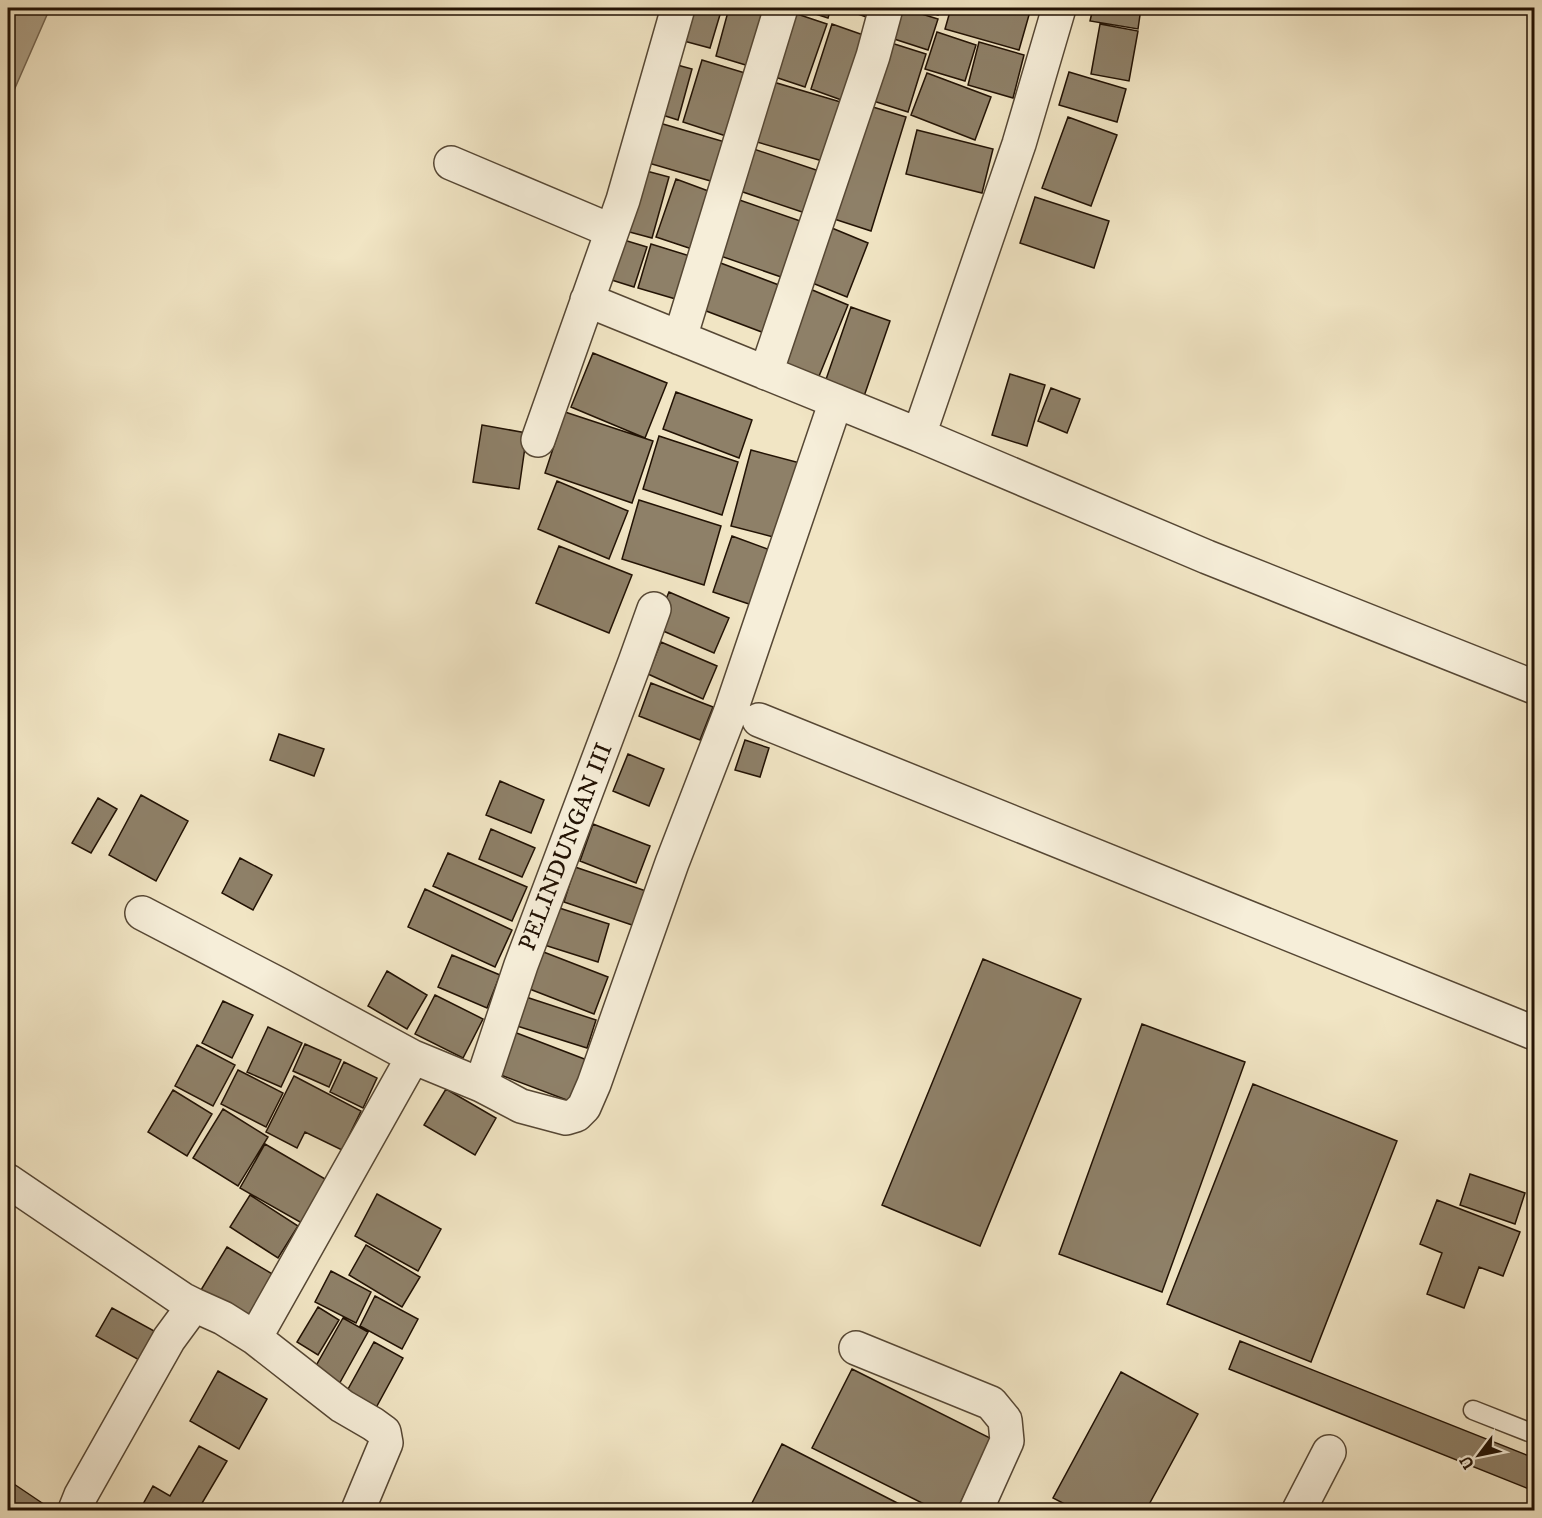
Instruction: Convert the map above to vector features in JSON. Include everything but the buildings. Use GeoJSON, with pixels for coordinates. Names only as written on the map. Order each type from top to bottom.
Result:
{"type":"FeatureCollection","features":[{"type":"Feature","properties":{"kind":"street"},"geometry":{"type":"LineString","coordinates":[[538,440],[623,200],[678,8]]}},
{"type":"Feature","properties":{"kind":"street"},"geometry":{"type":"LineString","coordinates":[[680,338],[781,8]]}},
{"type":"Feature","properties":{"kind":"street"},"geometry":{"type":"LineString","coordinates":[[766,373],[873,56],[886,8]]}},
{"type":"Feature","properties":{"kind":"street"},"geometry":{"type":"LineString","coordinates":[[919,435],[1019,144],[1059,8]]}},
{"type":"Feature","properties":{"kind":"street"},"geometry":{"type":"LineString","coordinates":[[452,163],[612,231]]}},
{"type":"Feature","properties":{"kind":"street"},"geometry":{"type":"LineString","coordinates":[[587,300],[919,435],[1207,557],[1534,687]]}},
{"type":"Feature","properties":{"kind":"street"},"geometry":{"type":"LineString","coordinates":[[142,913],[413,1058],[481,1086],[521,1106],[566,1118],[576,1114],[584,1107],[594,1084],[672,863],[730,714],[836,401]]}},
{"type":"Feature","properties":{"kind":"street","name":"PELINDUNGAN III"},"geometry":{"type":"LineString","coordinates":[[481,1086],[521,965],[654,609]]}},
{"type":"Feature","properties":{"kind":"street"},"geometry":{"type":"LineString","coordinates":[[759,720],[1534,1033]]}},
{"type":"Feature","properties":{"kind":"street"},"geometry":{"type":"LineString","coordinates":[[255,1338],[413,1058]]}},
{"type":"Feature","properties":{"kind":"street"},"geometry":{"type":"LineString","coordinates":[[8,1181],[182,1299],[223,1318],[255,1338],[342,1406],[384,1432],[386,1443],[358,1510]]}},
{"type":"Feature","properties":{"kind":"street"},"geometry":{"type":"LineString","coordinates":[[75,1510],[169,1339],[194,1305]]}},
{"type":"Feature","properties":{"kind":"street"},"geometry":{"type":"LineString","coordinates":[[856,1348],[991,1403],[1005,1420],[1007,1441],[976,1510]]}},
{"type":"Feature","properties":{"kind":"street"},"geometry":{"type":"LineString","coordinates":[[1299,1510],[1329,1452]]}},
{"type":"Feature","properties":{"kind":"lane"},"geometry":{"type":"LineString","coordinates":[[1473,1410],[1534,1434]]}},
{"type":"Feature","properties":{"kind":"shaded area"},"geometry":{"type":"Polygon","coordinates":[[[8,8],[50,8],[8,104],[8,8]]]}}]}
